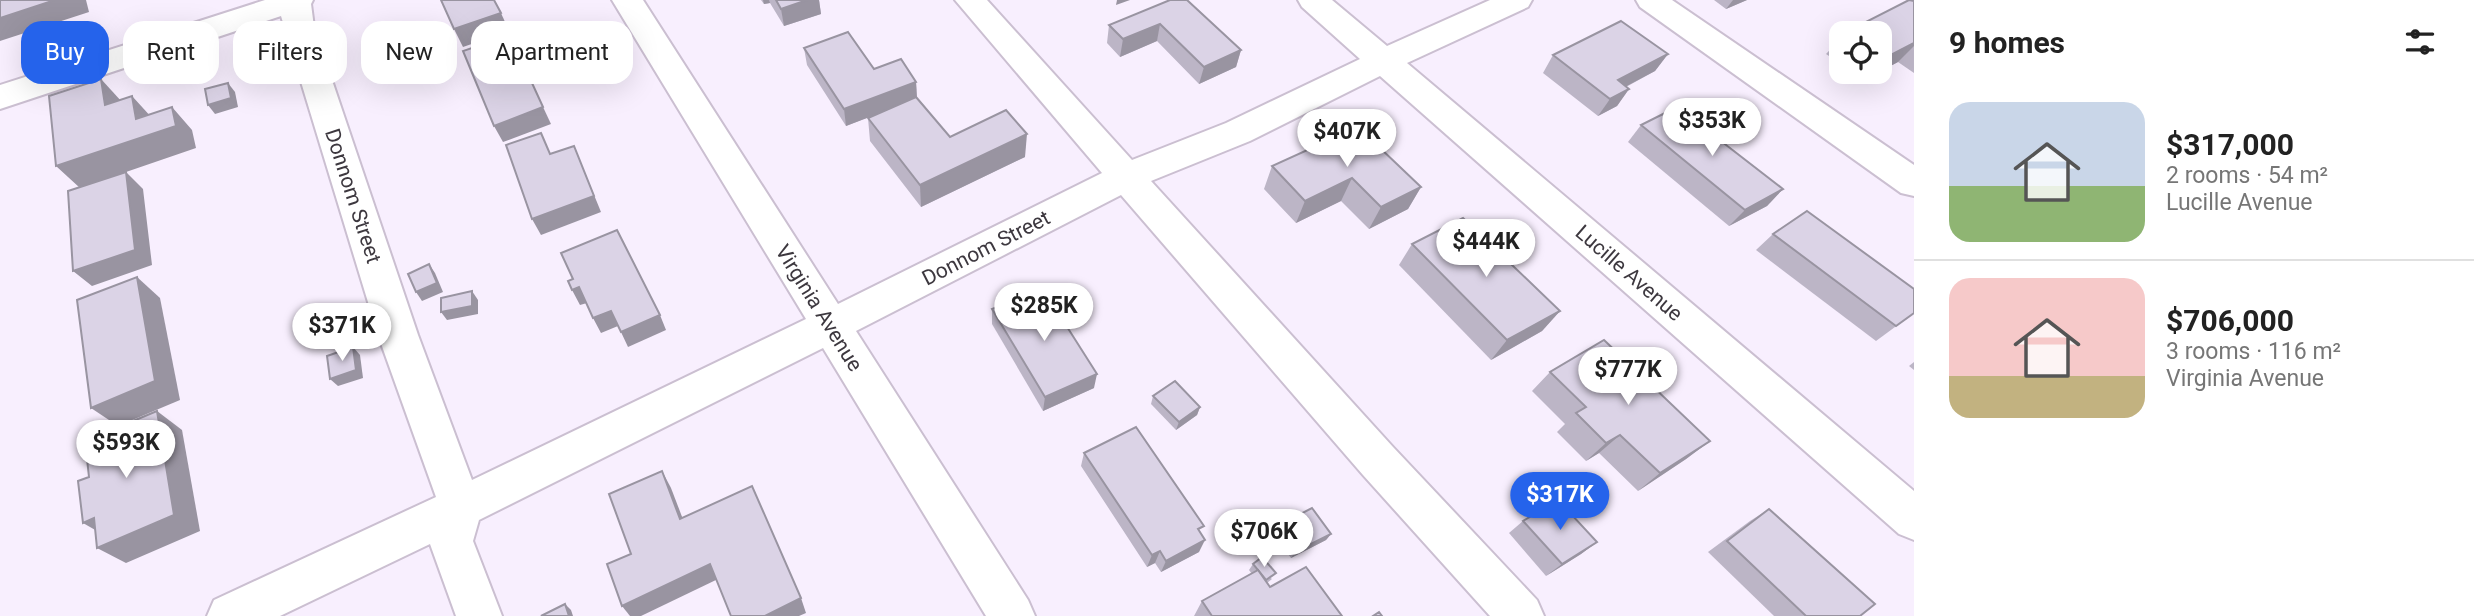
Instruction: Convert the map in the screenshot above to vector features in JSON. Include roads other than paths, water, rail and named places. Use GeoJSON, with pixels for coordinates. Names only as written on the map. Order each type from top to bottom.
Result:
{"type":"FeatureCollection","features":[{"type":"Feature","properties":{"kind":"street","name":"Donnom Street"},"geometry":{"type":"LineString","coordinates":[[295,0],[298,27],[394,323],[461,507]]}},
{"type":"Feature","properties":{"kind":"street"},"geometry":{"type":"LineString","coordinates":[[0,97],[295,0]]}},
{"type":"Feature","properties":{"kind":"street","name":"Virginia Avenue"},"geometry":{"type":"LineString","coordinates":[[627,0],[1012,616]]}},
{"type":"Feature","properties":{"kind":"street"},"geometry":{"type":"LineString","coordinates":[[970,0],[1378,461],[1521,616]]}},
{"type":"Feature","properties":{"kind":"street","name":"Lucille Avenue"},"geometry":{"type":"LineString","coordinates":[[1313,0],[1914,519]]}},
{"type":"Feature","properties":{"kind":"street","name":"Donnom Street"},"geometry":{"type":"LineString","coordinates":[[230,616],[461,507],[830,326],[1127,176],[1238,132],[1517,0]]}},
{"type":"Feature","properties":{"kind":"street"},"geometry":{"type":"LineString","coordinates":[[1651,0],[1914,183]]}},
{"type":"Feature","properties":{"kind":"street"},"geometry":{"type":"LineString","coordinates":[[461,507],[451,541],[479,616]]}}]}
